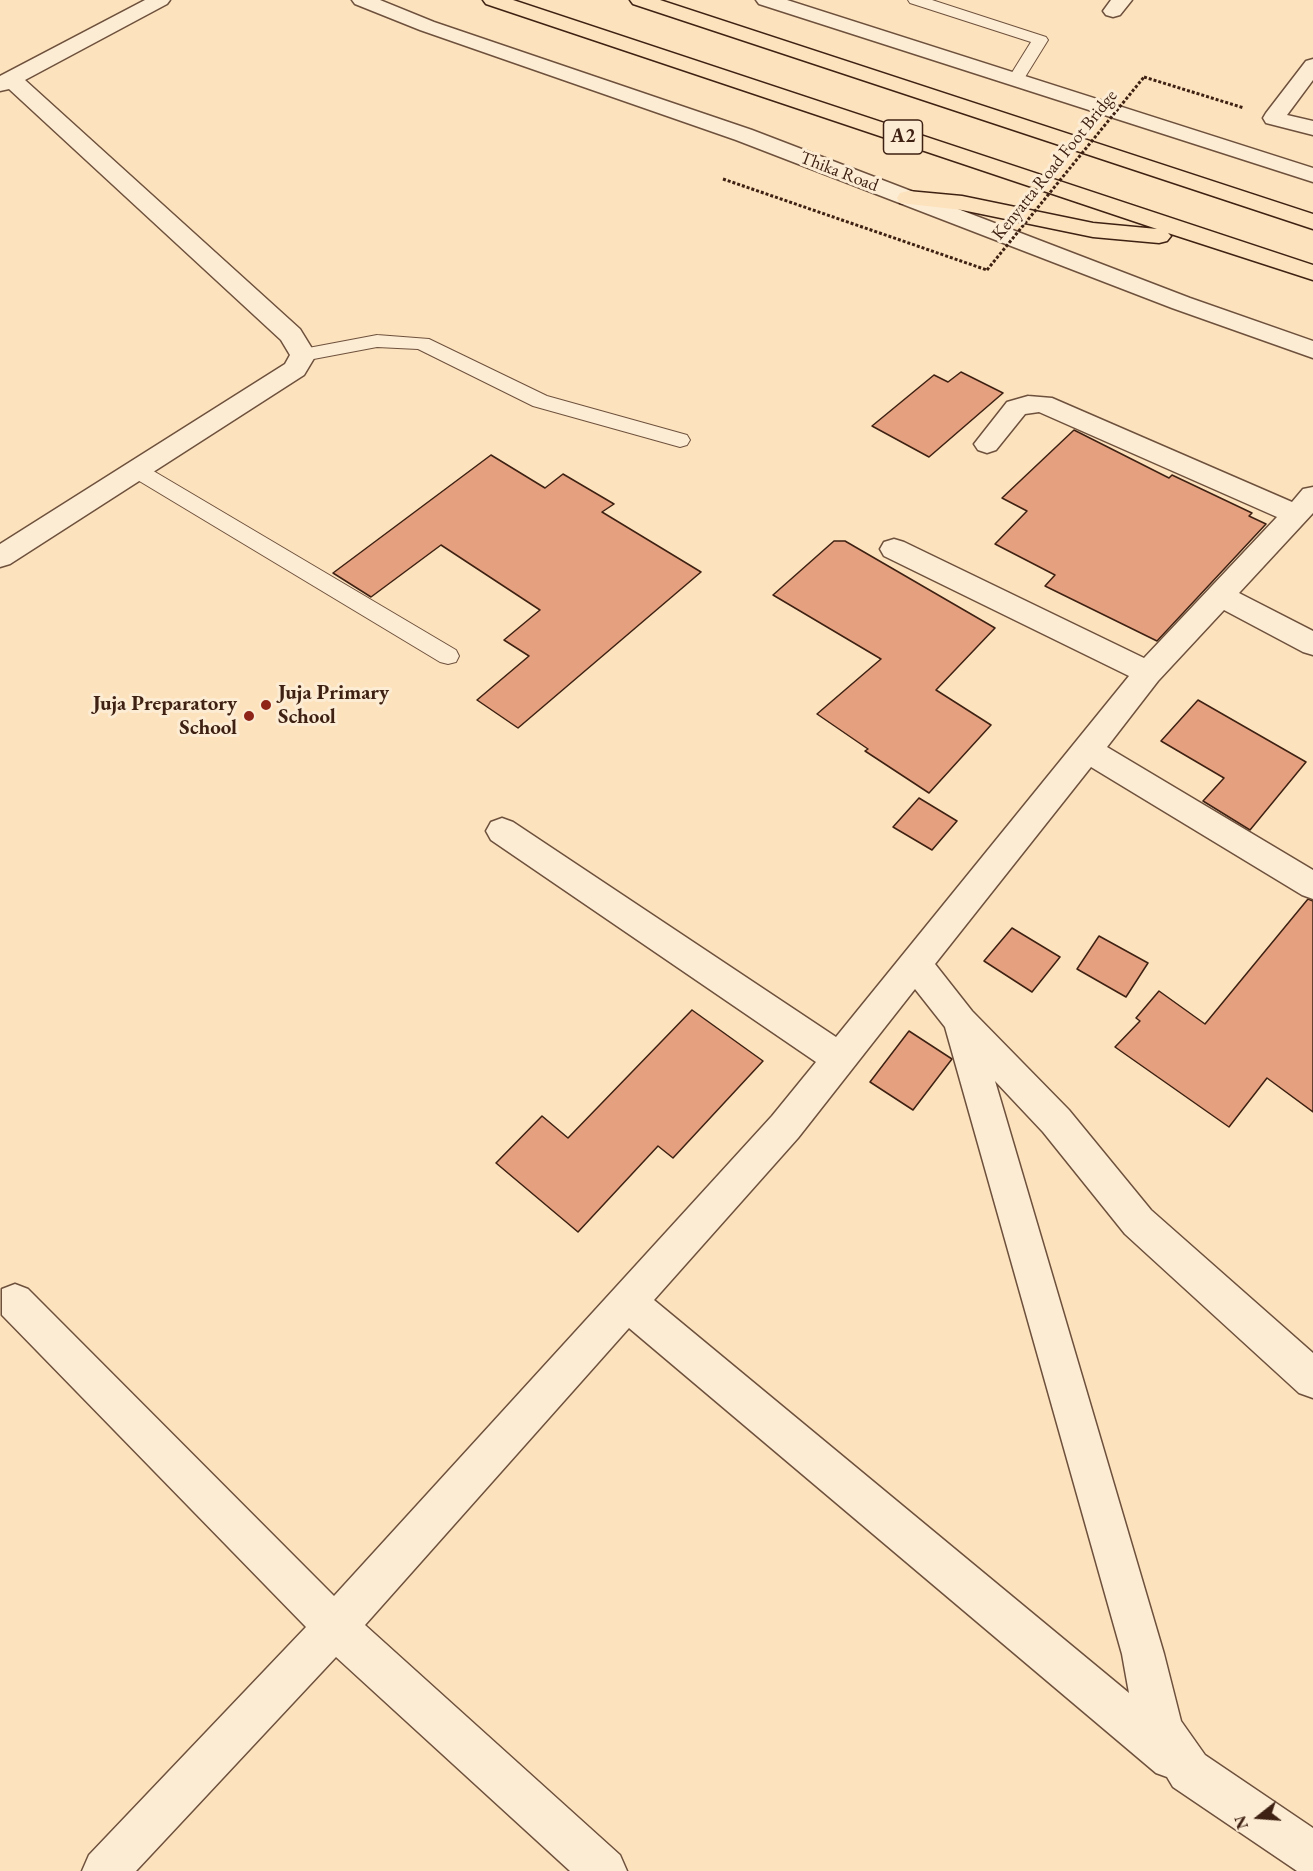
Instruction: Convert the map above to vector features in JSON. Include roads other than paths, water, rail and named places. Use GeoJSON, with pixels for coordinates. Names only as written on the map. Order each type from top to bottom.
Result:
{"type":"FeatureCollection","features":[{"type":"Feature","properties":{"kind":"highway","name":"A2"},"geometry":{"type":"LineString","coordinates":[[493,0],[1313,273]]}},
{"type":"Feature","properties":{"kind":"highway","name":"A2"},"geometry":{"type":"LineString","coordinates":[[640,0],[1313,222]]}},
{"type":"Feature","properties":{"kind":"highway"},"geometry":{"type":"LineString","coordinates":[[908,198],[962,203],[1093,230],[1221,242]]}},
{"type":"Feature","properties":{"kind":"street"},"geometry":{"type":"LineString","coordinates":[[0,557],[295,369],[303,355],[291,335],[6,82],[160,0]]}},
{"type":"Feature","properties":{"kind":"street","name":"Thika Road"},"geometry":{"type":"LineString","coordinates":[[362,0],[427,26],[744,135],[1181,303],[1313,350]]}},
{"type":"Feature","properties":{"kind":"street"},"geometry":{"type":"LineString","coordinates":[[766,0],[1313,174]]}},
{"type":"Feature","properties":{"kind":"street"},"geometry":{"type":"LineString","coordinates":[[1313,65],[1274,118],[1313,128]]}},
{"type":"Feature","properties":{"kind":"street"},"geometry":{"type":"LineString","coordinates":[[105,1871],[335,1627],[785,1127],[1148,673],[1307,505],[1043,404],[1028,404],[1016,408],[987,444]]}},
{"type":"Feature","properties":{"kind":"street"},"geometry":{"type":"LineString","coordinates":[[894,549],[1148,673]]}},
{"type":"Feature","properties":{"kind":"street"},"geometry":{"type":"LineString","coordinates":[[1222,596],[1313,644]]}},
{"type":"Feature","properties":{"kind":"street"},"geometry":{"type":"LineString","coordinates":[[1086,750],[1313,886]]}},
{"type":"Feature","properties":{"kind":"street"},"geometry":{"type":"LineString","coordinates":[[502,831],[839,1058]]}},
{"type":"Feature","properties":{"kind":"street"},"geometry":{"type":"LineString","coordinates":[[915,964],[960,1021],[1056,1121],[1138,1222],[1313,1379]]}},
{"type":"Feature","properties":{"kind":"street"},"geometry":{"type":"LineString","coordinates":[[960,1021],[1143,1654],[1152,1699],[1163,1733],[1190,1771]]}},
{"type":"Feature","properties":{"kind":"street"},"geometry":{"type":"LineString","coordinates":[[15,1302],[335,1627],[604,1871]]}},
{"type":"Feature","properties":{"kind":"street"},"geometry":{"type":"LineString","coordinates":[[627,1302],[1190,1771],[1313,1855]]}},
{"type":"Feature","properties":{"kind":"lane"},"geometry":{"type":"LineString","coordinates":[[916,0],[1040,40],[1016,80]]}},
{"type":"Feature","properties":{"kind":"lane"},"geometry":{"type":"LineString","coordinates":[[303,355],[377,341],[422,343],[540,401],[680,440]]}},
{"type":"Feature","properties":{"kind":"lane"},"geometry":{"type":"LineString","coordinates":[[138,471],[448,656]]}},
{"type":"Feature","properties":{"kind":"place","name":"Juja Primary School"},"geometry":{"type":"Point","coordinates":[266,705]}},
{"type":"Feature","properties":{"kind":"place","name":"Juja Preparatory School"},"geometry":{"type":"Point","coordinates":[249,716]}}]}
